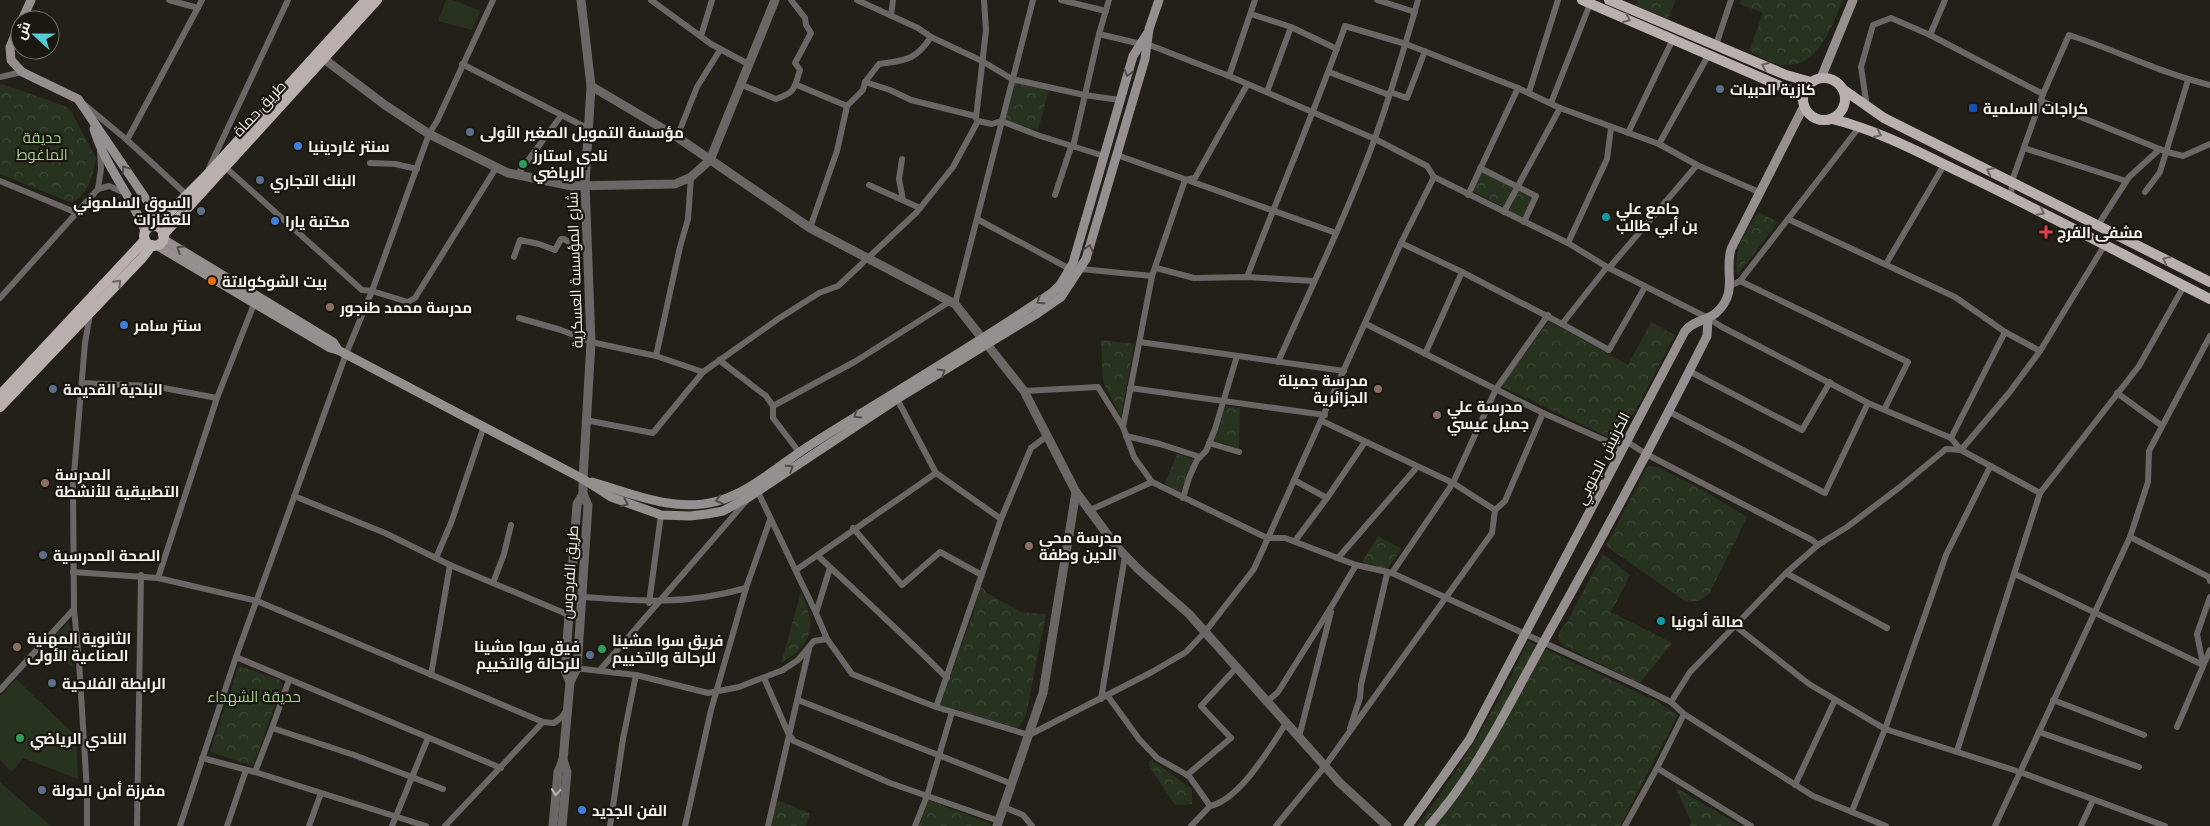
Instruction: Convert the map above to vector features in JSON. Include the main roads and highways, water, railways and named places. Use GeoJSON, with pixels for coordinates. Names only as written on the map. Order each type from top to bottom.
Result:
{"type":"FeatureCollection","features":[{"type":"Feature","properties":{"kind":"main road","name":"طريق حماة"},"geometry":{"type":"LineString","coordinates":[[0,407],[142,258],[154,236],[187,195],[366,0]]}},
{"type":"Feature","properties":{"kind":"main road","name":"طريق حماة"},"geometry":{"type":"LineString","coordinates":[[0,395],[154,236],[225,167],[377,0]]}},
{"type":"Feature","properties":{"kind":"main road"},"geometry":{"type":"LineString","coordinates":[[90,116],[99,146],[154,236],[254,304],[330,348],[342,352],[484,426],[583,479],[611,497],[661,514],[675,516],[707,514],[723,511],[749,497],[755,487],[799,452],[1061,297],[1086,259],[1145,60],[1144,44],[1158,0]]}},
{"type":"Feature","properties":{"kind":"main road"},"geometry":{"type":"LineString","coordinates":[[1609,0],[1786,75],[1816,80],[1835,80],[1844,90],[1884,118],[2210,281]]}},
{"type":"Feature","properties":{"kind":"main road"},"geometry":{"type":"LineString","coordinates":[[1804,102],[1804,91],[1816,80],[1853,0]]}},
{"type":"Feature","properties":{"kind":"main road"},"geometry":{"type":"LineString","coordinates":[[1586,2],[1785,88],[1804,102],[1813,117],[1826,120],[1832,119],[1860,126],[2011,197],[2210,299]]}},
{"type":"Feature","properties":{"kind":"main road"},"geometry":{"type":"LineString","coordinates":[[985,342],[1053,292],[1070,269],[1133,56],[1144,44]]}},
{"type":"Feature","properties":{"kind":"main road"},"geometry":{"type":"LineString","coordinates":[[11,60],[22,72],[78,99],[154,211],[154,236]]}},
{"type":"Feature","properties":{"kind":"main road"},"geometry":{"type":"LineString","coordinates":[[1832,119],[1843,110],[1846,97],[1844,90]]}},
{"type":"Feature","properties":{"kind":"main road","name":"الكرنيش الجنوبي"},"geometry":{"type":"LineString","coordinates":[[1408,826],[1468,740],[1526,635],[1685,331],[1692,324],[1708,318],[1723,304],[1730,286],[1728,265],[1731,249],[1804,102]]}},
{"type":"Feature","properties":{"kind":"main road"},"geometry":{"type":"LineString","coordinates":[[154,236],[333,342],[342,352]]}},
{"type":"Feature","properties":{"kind":"main road"},"geometry":{"type":"LineString","coordinates":[[1429,826],[1447,806],[1486,748],[1598,546],[1707,336],[1708,318]]}},
{"type":"Feature","properties":{"kind":"main road"},"geometry":{"type":"LineString","coordinates":[[583,479],[647,500],[672,504],[717,502],[755,487],[895,395]]}},
{"type":"Feature","properties":{"kind":"place","name":"كازية الدبيات"},"geometry":{"type":"Point","coordinates":[1720,89]}},
{"type":"Feature","properties":{"kind":"place","name":"كراجات السلمية"},"geometry":{"type":"Point","coordinates":[1973,108]}},
{"type":"Feature","properties":{"kind":"place","name":"مؤسسة التمويل الصغير الأولى"},"geometry":{"type":"Point","coordinates":[470,132]}},
{"type":"Feature","properties":{"kind":"place","name":"سنتر غاردينيا"},"geometry":{"type":"Point","coordinates":[298,146]}},
{"type":"Feature","properties":{"kind":"place","name":"نادي استارز الرياضي"},"geometry":{"type":"Point","coordinates":[523,164]}},
{"type":"Feature","properties":{"kind":"place","name":"البنك التجاري"},"geometry":{"type":"Point","coordinates":[260,180]}},
{"type":"Feature","properties":{"kind":"place","name":"السوق السلموني للعقارات"},"geometry":{"type":"Point","coordinates":[201,211]}},
{"type":"Feature","properties":{"kind":"place","name":"جامع علي بن أبي طالب"},"geometry":{"type":"Point","coordinates":[1606,217]}},
{"type":"Feature","properties":{"kind":"place","name":"مكتبة يارا"},"geometry":{"type":"Point","coordinates":[275,221]}},
{"type":"Feature","properties":{"kind":"place","name":"مشفى الفرج"},"geometry":{"type":"Point","coordinates":[2046,232]}},
{"type":"Feature","properties":{"kind":"place","name":"بيت الشوكولاتة"},"geometry":{"type":"Point","coordinates":[212,281]}},
{"type":"Feature","properties":{"kind":"place","name":"مدرسة محمد طنجور"},"geometry":{"type":"Point","coordinates":[330,307]}},
{"type":"Feature","properties":{"kind":"place","name":"سنتر سامر"},"geometry":{"type":"Point","coordinates":[124,325]}},
{"type":"Feature","properties":{"kind":"place","name":"البلدية القديمة"},"geometry":{"type":"Point","coordinates":[53,389]}},
{"type":"Feature","properties":{"kind":"place","name":"مدرسة جميلة الجزائرية"},"geometry":{"type":"Point","coordinates":[1378,389]}},
{"type":"Feature","properties":{"kind":"place","name":"مدرسة علي جميل عيسي"},"geometry":{"type":"Point","coordinates":[1437,415]}},
{"type":"Feature","properties":{"kind":"place","name":"المدرسة التطبيقية للأنشطة"},"geometry":{"type":"Point","coordinates":[45,483]}},
{"type":"Feature","properties":{"kind":"place","name":"مدرسة محي الدين وطفة"},"geometry":{"type":"Point","coordinates":[1029,546]}},
{"type":"Feature","properties":{"kind":"place","name":"الصحة المدرسية"},"geometry":{"type":"Point","coordinates":[43,555]}},
{"type":"Feature","properties":{"kind":"place","name":"صالة أدونيا"},"geometry":{"type":"Point","coordinates":[1661,621]}},
{"type":"Feature","properties":{"kind":"place","name":"الثانوية المهنية الصناعية الأولى"},"geometry":{"type":"Point","coordinates":[17,647]}},
{"type":"Feature","properties":{"kind":"place","name":"فريق سوا مشينا للرحالة والتخييم"},"geometry":{"type":"Point","coordinates":[602,649]}},
{"type":"Feature","properties":{"kind":"place","name":"فيق سوا مشينا للرحالة والتخييم"},"geometry":{"type":"Point","coordinates":[590,655]}},
{"type":"Feature","properties":{"kind":"place","name":"الرابطة الفلاحية"},"geometry":{"type":"Point","coordinates":[52,683]}},
{"type":"Feature","properties":{"kind":"place","name":"النادي الرياضي"},"geometry":{"type":"Point","coordinates":[20,738]}},
{"type":"Feature","properties":{"kind":"place","name":"مفرزة أمن الدولة"},"geometry":{"type":"Point","coordinates":[42,790]}},
{"type":"Feature","properties":{"kind":"place","name":"الفن الجديد"},"geometry":{"type":"Point","coordinates":[582,810]}},
{"type":"Feature","properties":{"kind":"park label","name":"حديقة الماغوط"},"geometry":{"type":"Point","coordinates":[42,146]}},
{"type":"Feature","properties":{"kind":"park label","name":"حديقة الشهداء"},"geometry":{"type":"Point","coordinates":[254,696]}}]}
